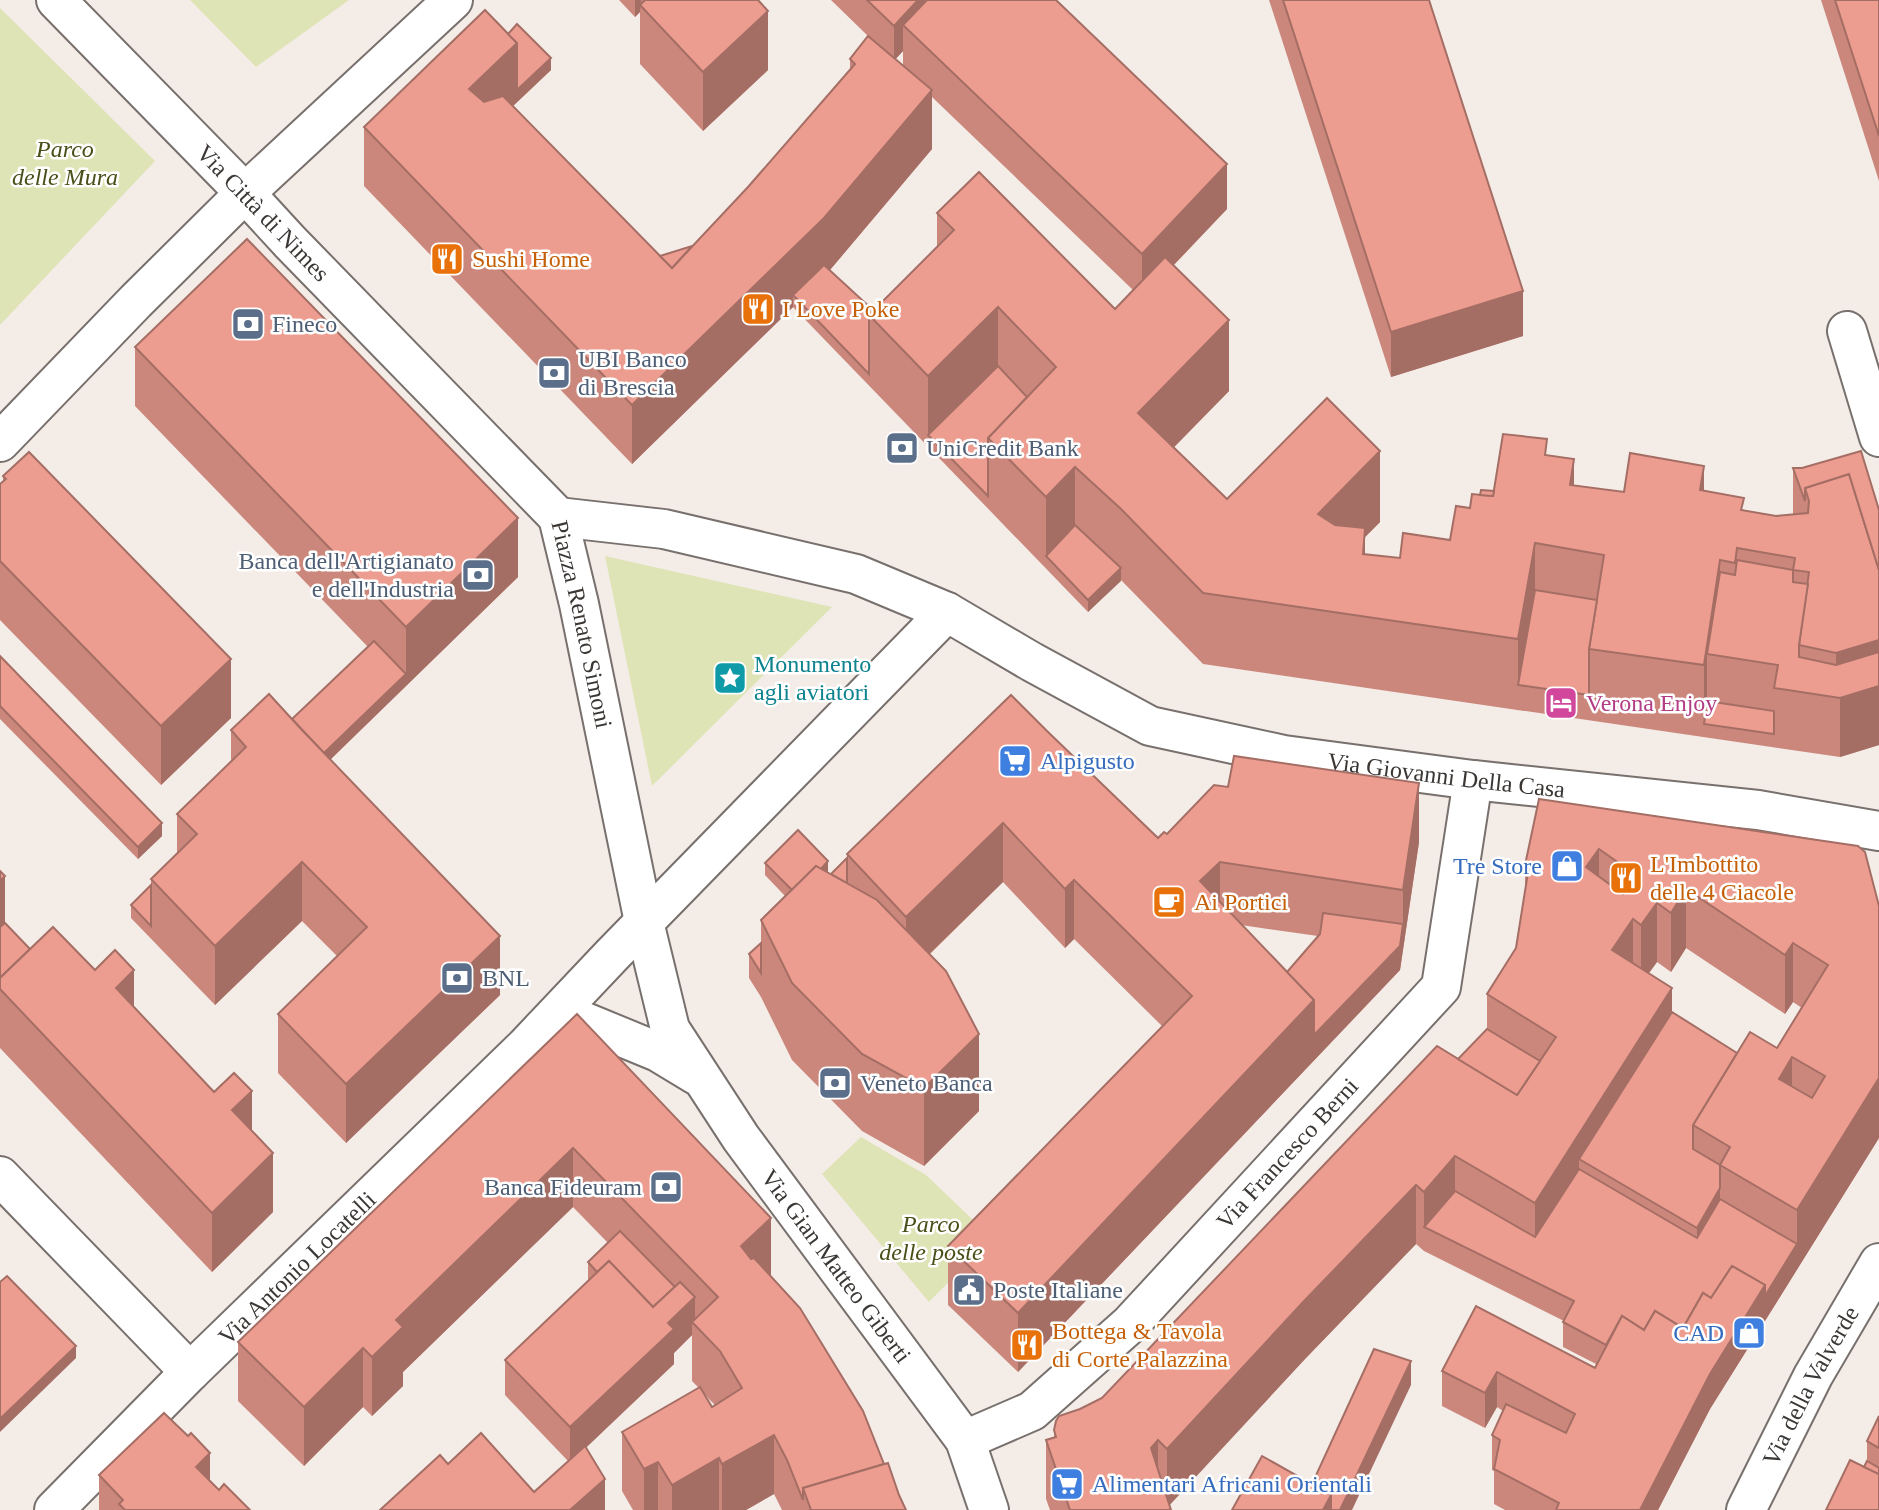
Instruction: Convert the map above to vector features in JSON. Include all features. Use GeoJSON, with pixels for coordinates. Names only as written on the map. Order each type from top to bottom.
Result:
{"type":"FeatureCollection","features":[{"type":"Feature","properties":{"kind":"street","name":"Via Città di Nimes"},"geometry":{"type":"LineString","coordinates":[[56,0],[558,517]]}},
{"type":"Feature","properties":{"kind":"street"},"geometry":{"type":"LineString","coordinates":[[0,442],[245,193],[453,0]]}},
{"type":"Feature","properties":{"kind":"street"},"geometry":{"type":"LineString","coordinates":[[1847,331],[1879,438]]}},
{"type":"Feature","properties":{"kind":"street","name":"Piazza Renato Simoni"},"geometry":{"type":"LineString","coordinates":[[670,1029],[644,922],[579,604],[558,517],[664,529],[856,574],[947,612],[1032,662]]}},
{"type":"Feature","properties":{"kind":"street"},"geometry":{"type":"LineString","coordinates":[[644,922],[947,612]]}},
{"type":"Feature","properties":{"kind":"street","name":"Via Giovanni Della Casa"},"geometry":{"type":"LineString","coordinates":[[1032,662],[1150,726],[1283,755],[1473,780],[1758,810],[1879,831]]}},
{"type":"Feature","properties":{"kind":"street","name":"Via Francesco Berni"},"geometry":{"type":"LineString","coordinates":[[965,1440],[1032,1410],[1130,1324],[1441,987],[1473,780]]}},
{"type":"Feature","properties":{"kind":"street","name":"Via Antonio Locatelli"},"geometry":{"type":"LineString","coordinates":[[54,1510],[190,1372],[543,1028],[644,922]]}},
{"type":"Feature","properties":{"kind":"street"},"geometry":{"type":"LineString","coordinates":[[543,1028],[585,1022],[658,1052],[702,1078]]}},
{"type":"Feature","properties":{"kind":"street","name":"Via Gian Matteo Giberti"},"geometry":{"type":"LineString","coordinates":[[670,1029],[741,1138],[965,1440],[989,1510]]}},
{"type":"Feature","properties":{"kind":"street"},"geometry":{"type":"LineString","coordinates":[[0,1176],[190,1372]]}},
{"type":"Feature","properties":{"kind":"street","name":"Via della Valverde"},"geometry":{"type":"LineString","coordinates":[[1746,1510],[1812,1376],[1879,1263]]}},
{"type":"Feature","properties":{"kind":"green space"},"geometry":{"type":"Polygon","coordinates":[[[190,0],[349,0],[256,67],[190,0]]]}},
{"type":"Feature","properties":{"kind":"green space","name":"Parco delle Mura"},"geometry":{"type":"Polygon","coordinates":[[[0,8],[155,161],[0,325],[0,8]]]}},
{"type":"Feature","properties":{"kind":"green space"},"geometry":{"type":"Polygon","coordinates":[[[605,556],[832,607],[652,786],[605,556]]]}},
{"type":"Feature","properties":{"kind":"green space","name":"Parco delle poste"},"geometry":{"type":"Polygon","coordinates":[[[861,1137],[926,1175],[992,1238],[929,1302],[822,1174],[861,1137]]]}},
{"type":"Feature","properties":{"kind":"building"},"geometry":{"type":"Polygon","coordinates":[[[645,0],[758,0],[768,11],[703,72],[640,5],[645,0]]]}},
{"type":"Feature","properties":{"kind":"building"},"geometry":{"type":"Polygon","coordinates":[[[867,0],[918,0],[894,26],[867,0]]]}},
{"type":"Feature","properties":{"kind":"building"},"geometry":{"type":"Polygon","coordinates":[[[927,0],[1056,0],[1227,164],[1142,254],[903,25],[927,0]]]}},
{"type":"Feature","properties":{"kind":"building"},"geometry":{"type":"Polygon","coordinates":[[[1283,0],[1429,0],[1523,291],[1391,332],[1283,0]]]}},
{"type":"Feature","properties":{"kind":"building"},"geometry":{"type":"Polygon","coordinates":[[[1835,0],[1879,0],[1879,136],[1835,0]]]}},
{"type":"Feature","properties":{"kind":"building"},"geometry":{"type":"Polygon","coordinates":[[[485,10],[517,43],[469,89],[484,102],[503,96],[672,268],[748,187],[855,64],[850,59],[868,36],[932,90],[824,218],[632,405],[364,127],[485,10]]]}},
{"type":"Feature","properties":{"kind":"building"},"geometry":{"type":"Polygon","coordinates":[[[517,24],[551,58],[517,90],[517,43],[508,34],[517,24]]]}},
{"type":"Feature","properties":{"kind":"building"},"geometry":{"type":"Polygon","coordinates":[[[979,172],[1115,309],[1165,257],[1229,320],[1138,413],[1227,499],[1327,398],[1380,451],[1318,514],[1335,525],[1365,528],[1363,554],[1400,558],[1403,533],[1450,540],[1456,506],[1470,508],[1472,494],[1493,496],[1503,434],[1547,439],[1545,455],[1574,459],[1570,485],[1624,492],[1630,453],[1704,466],[1700,490],[1744,498],[1741,510],[1776,516],[1808,513],[1809,501],[1805,488],[1849,474],[1879,570],[1879,640],[1836,653],[1799,645],[1809,572],[1793,570],[1795,558],[1737,548],[1735,563],[1720,560],[1704,665],[1589,649],[1604,555],[1535,543],[1518,639],[1203,593],[1121,509],[1075,467],[1046,497],[988,438],[1056,367],[998,307],[928,376],[869,315],[954,230],[937,213],[979,172]]]}},
{"type":"Feature","properties":{"kind":"building"},"geometry":{"type":"Polygon","coordinates":[[[247,239],[518,518],[406,627],[135,347],[247,239]]]}},
{"type":"Feature","properties":{"kind":"building"},"geometry":{"type":"Polygon","coordinates":[[[692,246],[672,268],[660,256],[692,246]]]}},
{"type":"Feature","properties":{"kind":"building"},"geometry":{"type":"Polygon","coordinates":[[[824,265],[873,310],[869,315],[869,374],[793,295],[824,265]]]}},
{"type":"Feature","properties":{"kind":"building"},"geometry":{"type":"Polygon","coordinates":[[[998,366],[1027,397],[988,438],[988,496],[928,435],[998,366]]]}},
{"type":"Feature","properties":{"kind":"building"},"geometry":{"type":"Polygon","coordinates":[[[1861,451],[1879,510],[1879,570],[1849,474],[1805,488],[1805,501],[1793,468],[1802,468],[1861,451]]]}},
{"type":"Feature","properties":{"kind":"building"},"geometry":{"type":"Polygon","coordinates":[[[29,452],[231,659],[161,726],[0,561],[0,484],[6,479],[3,476],[29,452]]]}},
{"type":"Feature","properties":{"kind":"building"},"geometry":{"type":"Polygon","coordinates":[[[1481,490],[1494,491],[1493,496],[1480,495],[1481,490]]]}},
{"type":"Feature","properties":{"kind":"building"},"geometry":{"type":"Polygon","coordinates":[[[1075,525],[1121,568],[1088,600],[1046,556],[1075,525]]]}},
{"type":"Feature","properties":{"kind":"building"},"geometry":{"type":"Polygon","coordinates":[[[1737,560],[1793,570],[1793,582],[1808,584],[1799,657],[1836,665],[1879,652],[1879,686],[1840,698],[1774,688],[1778,665],[1707,654],[1720,572],[1735,575],[1737,560]]]}},
{"type":"Feature","properties":{"kind":"building"},"geometry":{"type":"Polygon","coordinates":[[[1535,590],[1597,600],[1589,649],[1589,695],[1518,685],[1535,590]]]}},
{"type":"Feature","properties":{"kind":"building"},"geometry":{"type":"Polygon","coordinates":[[[374,641],[406,674],[324,753],[292,719],[374,641]]]}},
{"type":"Feature","properties":{"kind":"building"},"geometry":{"type":"Polygon","coordinates":[[[0,656],[162,823],[138,847],[0,706],[0,656]]]}},
{"type":"Feature","properties":{"kind":"building"},"geometry":{"type":"Polygon","coordinates":[[[269,694],[500,936],[346,1084],[278,1014],[367,927],[302,862],[215,946],[151,879],[197,834],[177,814],[246,747],[231,730],[269,694]]]}},
{"type":"Feature","properties":{"kind":"building"},"geometry":{"type":"Polygon","coordinates":[[[1011,695],[1158,838],[1164,832],[1167,834],[1214,785],[1228,787],[1234,756],[1419,783],[1403,890],[1220,862],[1200,881],[1314,1000],[1018,1313],[948,1246],[1192,996],[1074,880],[1065,889],[1003,823],[906,917],[847,854],[1011,695]]]}},
{"type":"Feature","properties":{"kind":"building"},"geometry":{"type":"Polygon","coordinates":[[[1707,701],[1774,711],[1774,734],[1704,724],[1707,701]]]}},
{"type":"Feature","properties":{"kind":"building"},"geometry":{"type":"Polygon","coordinates":[[[1539,799],[1858,846],[1865,852],[1879,906],[1879,1078],[1797,1210],[1720,1165],[1730,1147],[1693,1125],[1750,1032],[1777,1048],[1828,965],[1793,943],[1785,955],[1686,889],[1671,913],[1657,903],[1641,925],[1633,919],[1612,950],[1672,988],[1535,1203],[1455,1156],[1424,1192],[1416,1185],[1167,1449],[1158,1440],[1151,1448],[1171,1510],[1070,1510],[1046,1440],[1056,1437],[1054,1430],[1059,1416],[1102,1398],[1437,1046],[1517,1095],[1556,1037],[1487,994],[1516,948],[1529,866],[1525,865],[1539,799]],[[1599,849],[1586,867],[1623,894],[1636,875],[1599,849]],[[1792,1057],[1779,1079],[1812,1098],[1825,1076],[1792,1057]]]}},
{"type":"Feature","properties":{"kind":"building"},"geometry":{"type":"Polygon","coordinates":[[[798,830],[828,861],[821,869],[816,866],[792,890],[765,863],[798,830]]]}},
{"type":"Feature","properties":{"kind":"building"},"geometry":{"type":"Polygon","coordinates":[[[847,858],[847,883],[831,874],[847,858]]]}},
{"type":"Feature","properties":{"kind":"building"},"geometry":{"type":"Polygon","coordinates":[[[816,866],[877,900],[946,971],[979,1034],[924,1088],[862,1054],[792,983],[761,920],[816,866]]]}},
{"type":"Feature","properties":{"kind":"building"},"geometry":{"type":"Polygon","coordinates":[[[151,885],[151,926],[131,905],[151,885]]]}},
{"type":"Feature","properties":{"kind":"building"},"geometry":{"type":"Polygon","coordinates":[[[1323,913],[1403,924],[1400,946],[1314,1035],[1314,1000],[1287,972],[1320,934],[1323,913]]]}},
{"type":"Feature","properties":{"kind":"building"},"geometry":{"type":"Polygon","coordinates":[[[5,923],[30,949],[0,978],[0,927],[5,923]]]}},
{"type":"Feature","properties":{"kind":"building"},"geometry":{"type":"Polygon","coordinates":[[[53,927],[95,970],[115,950],[134,970],[116,988],[214,1092],[234,1073],[252,1091],[232,1110],[273,1153],[212,1213],[0,989],[0,978],[53,927]]]}},
{"type":"Feature","properties":{"kind":"building"},"geometry":{"type":"Polygon","coordinates":[[[761,943],[761,973],[749,954],[761,943]]]}},
{"type":"Feature","properties":{"kind":"building"},"geometry":{"type":"Polygon","coordinates":[[[1672,1012],[1737,1053],[1693,1125],[1693,1149],[1720,1165],[1720,1188],[1697,1228],[1579,1159],[1672,1012]]]}},
{"type":"Feature","properties":{"kind":"building"},"geometry":{"type":"Polygon","coordinates":[[[577,1014],[771,1218],[741,1246],[800,1308],[863,1411],[884,1464],[803,1488],[803,1500],[774,1435],[722,1464],[719,1458],[672,1485],[658,1462],[644,1469],[622,1432],[700,1387],[712,1407],[742,1388],[720,1351],[692,1322],[718,1297],[573,1148],[396,1320],[403,1327],[372,1357],[363,1348],[304,1407],[238,1342],[577,1014]]]}},
{"type":"Feature","properties":{"kind":"building"},"geometry":{"type":"Polygon","coordinates":[[[1487,1029],[1540,1061],[1517,1095],[1458,1059],[1487,1029]]]}},
{"type":"Feature","properties":{"kind":"building"},"geometry":{"type":"Polygon","coordinates":[[[1579,1169],[1697,1238],[1720,1199],[1797,1244],[1765,1296],[1765,1285],[1732,1266],[1711,1298],[1703,1293],[1683,1328],[1655,1311],[1644,1330],[1622,1316],[1606,1345],[1563,1322],[1574,1301],[1424,1227],[1455,1191],[1535,1237],[1579,1169]]]}},
{"type":"Feature","properties":{"kind":"building"},"geometry":{"type":"Polygon","coordinates":[[[620,1231],[675,1287],[653,1307],[609,1261],[597,1272],[588,1262],[620,1231]]]}},
{"type":"Feature","properties":{"kind":"building"},"geometry":{"type":"Polygon","coordinates":[[[609,1261],[653,1307],[680,1282],[695,1297],[668,1323],[674,1329],[570,1427],[505,1360],[609,1261]]]}},
{"type":"Feature","properties":{"kind":"building"},"geometry":{"type":"Polygon","coordinates":[[[1732,1266],[1765,1285],[1710,1374],[1640,1510],[1556,1510],[1559,1503],[1494,1469],[1500,1440],[1492,1435],[1506,1404],[1566,1433],[1575,1414],[1497,1372],[1485,1393],[1442,1371],[1476,1306],[1595,1368],[1622,1316],[1644,1330],[1655,1311],[1683,1328],[1703,1293],[1711,1298],[1732,1266]]]}},
{"type":"Feature","properties":{"kind":"building"},"geometry":{"type":"Polygon","coordinates":[[[7,1276],[76,1346],[0,1419],[0,1282],[7,1276]]]}},
{"type":"Feature","properties":{"kind":"building"},"geometry":{"type":"Polygon","coordinates":[[[1374,1349],[1411,1361],[1340,1510],[1331,1510],[1331,1495],[1312,1484],[1374,1349]]]}},
{"type":"Feature","properties":{"kind":"building"},"geometry":{"type":"Polygon","coordinates":[[[164,1413],[188,1436],[191,1433],[210,1453],[196,1467],[219,1490],[224,1484],[250,1510],[125,1510],[119,1504],[123,1500],[99,1475],[164,1413]]]}},
{"type":"Feature","properties":{"kind":"building"},"geometry":{"type":"Polygon","coordinates":[[[1879,1416],[1879,1448],[1867,1441],[1879,1416]]]}},
{"type":"Feature","properties":{"kind":"building"},"geometry":{"type":"Polygon","coordinates":[[[481,1433],[534,1492],[585,1446],[605,1479],[570,1510],[380,1510],[440,1455],[448,1464],[481,1433]]]}},
{"type":"Feature","properties":{"kind":"building"},"geometry":{"type":"Polygon","coordinates":[[[1262,1456],[1331,1495],[1323,1510],[1232,1510],[1262,1456]]]}},
{"type":"Feature","properties":{"kind":"building"},"geometry":{"type":"Polygon","coordinates":[[[1850,1460],[1879,1474],[1879,1510],[1826,1510],[1850,1460]]]}},
{"type":"Feature","properties":{"kind":"building"},"geometry":{"type":"Polygon","coordinates":[[[1867,1461],[1879,1468],[1879,1474],[1864,1467],[1867,1461]]]}},
{"type":"Feature","properties":{"kind":"building"},"geometry":{"type":"Polygon","coordinates":[[[888,1463],[906,1510],[811,1510],[803,1488],[888,1463]]]}},
{"type":"Feature","properties":{"kind":"place","name":"Sushi Home"},"geometry":{"type":"Point","coordinates":[447,259]}},
{"type":"Feature","properties":{"kind":"place","name":"I Love Poke"},"geometry":{"type":"Point","coordinates":[758,309]}},
{"type":"Feature","properties":{"kind":"place","name":"Fineco"},"geometry":{"type":"Point","coordinates":[248,324]}},
{"type":"Feature","properties":{"kind":"place","name":"UBI Banco di Brescia"},"geometry":{"type":"Point","coordinates":[554,373]}},
{"type":"Feature","properties":{"kind":"place","name":"UniCredit Bank"},"geometry":{"type":"Point","coordinates":[902,448]}},
{"type":"Feature","properties":{"kind":"place","name":"Banca dell'Artigianato e dell'Industria"},"geometry":{"type":"Point","coordinates":[478,575]}},
{"type":"Feature","properties":{"kind":"place","name":"Monumento agli aviatori"},"geometry":{"type":"Point","coordinates":[730,678]}},
{"type":"Feature","properties":{"kind":"place","name":"Verona Enjoy"},"geometry":{"type":"Point","coordinates":[1561,703]}},
{"type":"Feature","properties":{"kind":"place","name":"Alpigusto"},"geometry":{"type":"Point","coordinates":[1015,761]}},
{"type":"Feature","properties":{"kind":"place","name":"Tre Store"},"geometry":{"type":"Point","coordinates":[1567,866]}},
{"type":"Feature","properties":{"kind":"place","name":"L'Imbottito delle 4 Ciacole"},"geometry":{"type":"Point","coordinates":[1626,878]}},
{"type":"Feature","properties":{"kind":"place","name":"Ai Portici"},"geometry":{"type":"Point","coordinates":[1169,902]}},
{"type":"Feature","properties":{"kind":"place","name":"BNL"},"geometry":{"type":"Point","coordinates":[457,978]}},
{"type":"Feature","properties":{"kind":"place","name":"Veneto Banca"},"geometry":{"type":"Point","coordinates":[835,1083]}},
{"type":"Feature","properties":{"kind":"place","name":"Banca Fideuram"},"geometry":{"type":"Point","coordinates":[666,1187]}},
{"type":"Feature","properties":{"kind":"place","name":"Poste Italiane"},"geometry":{"type":"Point","coordinates":[969,1290]}},
{"type":"Feature","properties":{"kind":"place","name":"CAD"},"geometry":{"type":"Point","coordinates":[1749,1333]}},
{"type":"Feature","properties":{"kind":"place","name":"Bottega & Tavola di Corte Palazzina"},"geometry":{"type":"Point","coordinates":[1027,1345]}},
{"type":"Feature","properties":{"kind":"place","name":"Alimentari Africani Orientali"},"geometry":{"type":"Point","coordinates":[1067,1484]}}]}
